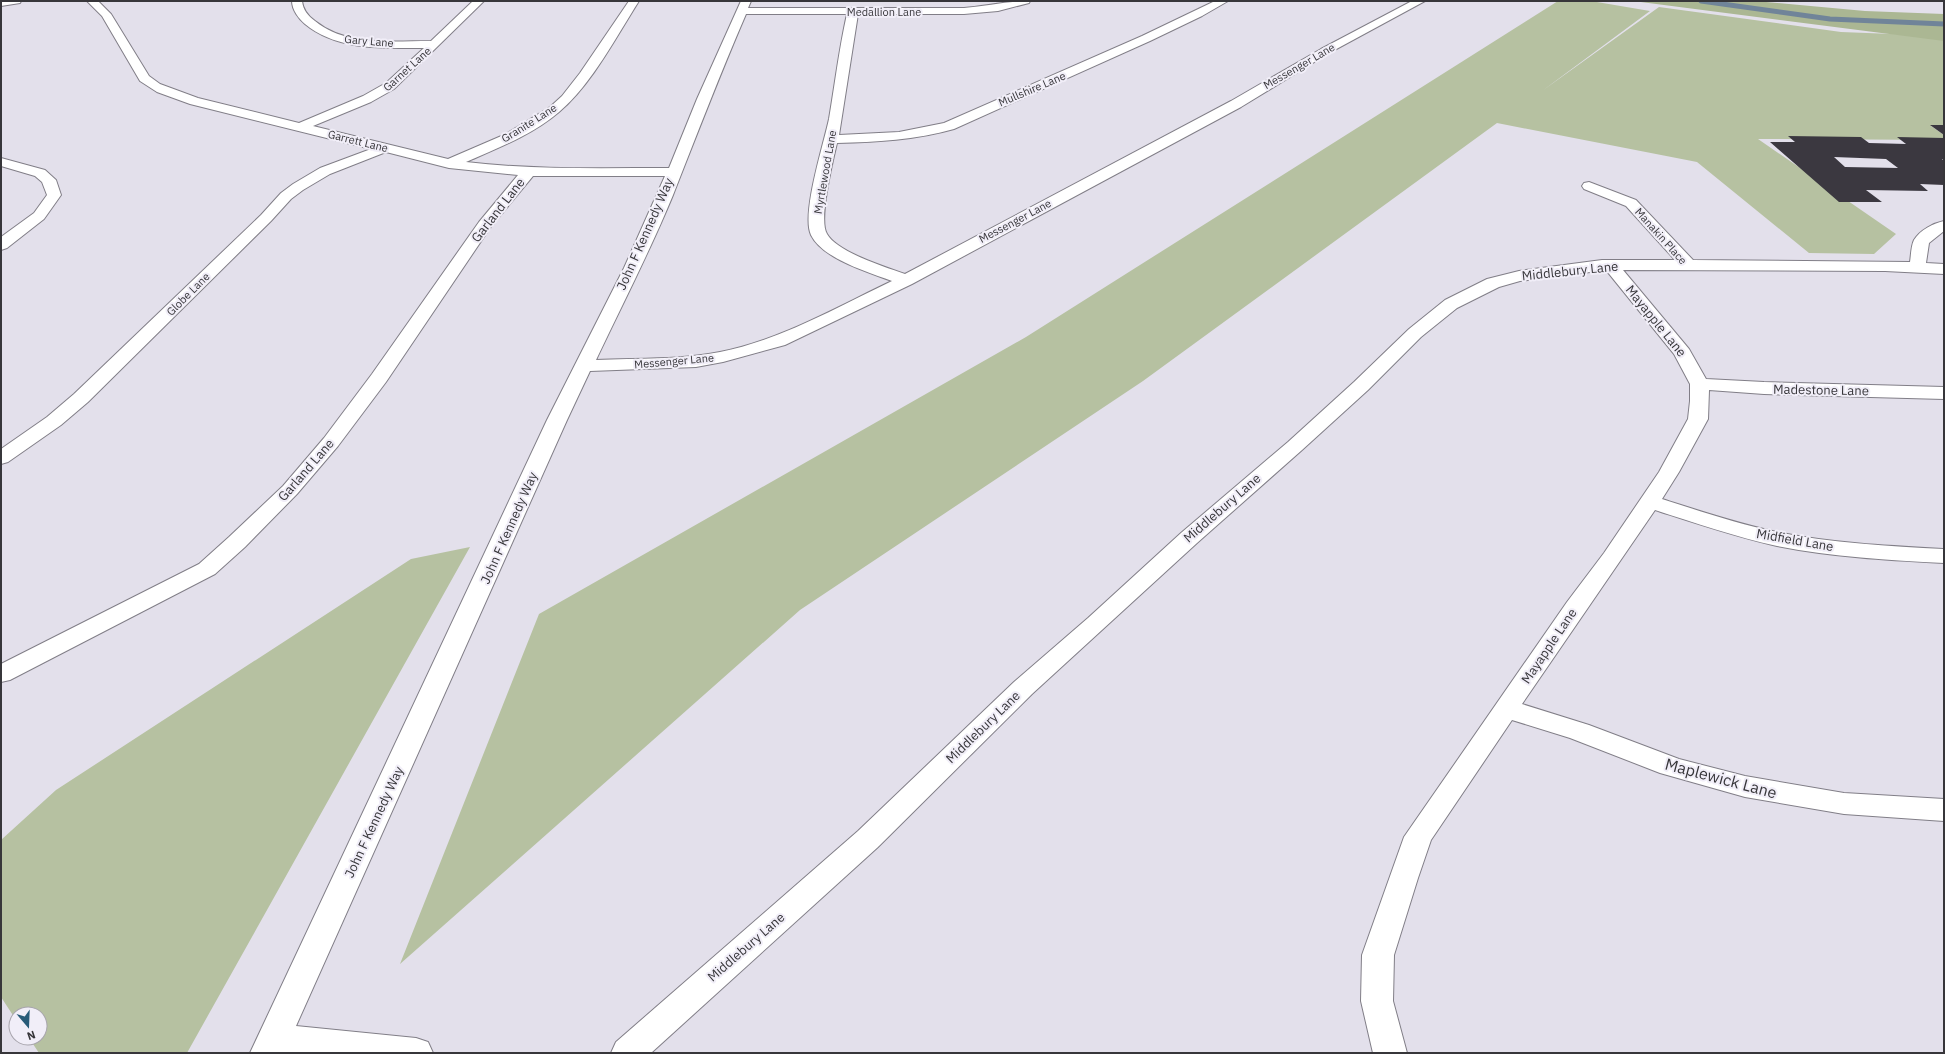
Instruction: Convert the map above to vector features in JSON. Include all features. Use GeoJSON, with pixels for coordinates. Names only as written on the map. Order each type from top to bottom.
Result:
{"type":"FeatureCollection","features":[{"type":"Feature","properties":{"kind":"street"},"geometry":{"type":"LineString","coordinates":[[1,4],[16,1]]}},
{"type":"Feature","properties":{"kind":"street","name":"Garrett Lane"},"geometry":{"type":"LineString","coordinates":[[92,1],[106,14],[139,71],[151,85],[194,101],[449,164],[528,172],[673,172]]}},
{"type":"Feature","properties":{"kind":"street","name":"Gary Lane"},"geometry":{"type":"LineString","coordinates":[[297,1],[300,10],[313,26],[326,35],[336,38],[378,44],[434,44]]}},
{"type":"Feature","properties":{"kind":"street","name":"Garnet Lane"},"geometry":{"type":"LineString","coordinates":[[300,126],[379,93],[390,86],[479,1]]}},
{"type":"Feature","properties":{"kind":"street","name":"Granite Lane"},"geometry":{"type":"LineString","coordinates":[[449,164],[522,130],[557,107],[585,75],[634,1]]}},
{"type":"Feature","properties":{"kind":"street","name":"Medallion Lane"},"geometry":{"type":"LineString","coordinates":[[744,6],[853,12],[970,11],[998,8],[1025,1]]}},
{"type":"Feature","properties":{"kind":"street","name":"Mullshire Lane"},"geometry":{"type":"LineString","coordinates":[[831,139],[882,138],[938,130],[956,124],[1016,94],[1128,46],[1222,1]]}},
{"type":"Feature","properties":{"kind":"street","name":"Messenger Lane"},"geometry":{"type":"LineString","coordinates":[[585,366],[696,361],[750,350],[779,341],[906,280],[1230,107],[1325,51],[1420,1]]}},
{"type":"Feature","properties":{"kind":"street","name":"John F Kennedy Way"},"geometry":{"type":"LineString","coordinates":[[270,1046],[557,420],[585,366],[665,195],[673,172],[744,6]]}},
{"type":"Feature","properties":{"kind":"street","name":"Myrtlewood Lane"},"geometry":{"type":"LineString","coordinates":[[853,12],[817,213],[819,235],[829,244],[859,262],[906,280]]}},
{"type":"Feature","properties":{"kind":"street","name":"Globe Lane"},"geometry":{"type":"LineString","coordinates":[[1,458],[54,421],[81,398],[266,218],[286,196],[325,171],[385,148]]}},
{"type":"Feature","properties":{"kind":"street"},"geometry":{"type":"LineString","coordinates":[[1,162],[40,174],[49,180],[54,195],[38,216],[1,245]]}},
{"type":"Feature","properties":{"kind":"street","name":"Garland Lane"},"geometry":{"type":"LineString","coordinates":[[1,674],[207,569],[237,542],[290,490],[331,442],[379,378],[484,225],[528,172]]}},
{"type":"Feature","properties":{"kind":"street","name":"Manakin Place"},"geometry":{"type":"LineString","coordinates":[[1589,186],[1631,203],[1688,266]]}},
{"type":"Feature","properties":{"kind":"street"},"geometry":{"type":"LineString","coordinates":[[1917,268],[1921,241],[1938,227],[1944,226]]}},
{"type":"Feature","properties":{"kind":"street","name":"Middlebury Lane"},"geometry":{"type":"LineString","coordinates":[[628,1053],[868,839],[1023,688],[1097,623],[1194,533],[1307,436],[1415,333],[1451,304],[1494,283],[1547,272],[1611,266],[1944,269]]}},
{"type":"Feature","properties":{"kind":"street","name":"Mayapple Lane"},"geometry":{"type":"LineString","coordinates":[[1390,1053],[1377,1001],[1378,955],[1402,878],[1418,838],[1559,629],[1613,557],[1650,502],[1681,454],[1698,419],[1700,401],[1699,384],[1680,348],[1611,266]]}},
{"type":"Feature","properties":{"kind":"street","name":"Madestone Lane"},"geometry":{"type":"LineString","coordinates":[[1699,384],[1764,388],[1944,393]]}},
{"type":"Feature","properties":{"kind":"street","name":"Midfield Lane"},"geometry":{"type":"LineString","coordinates":[[1650,502],[1744,531],[1777,538],[1859,551],[1944,556]]}},
{"type":"Feature","properties":{"kind":"street","name":"Maplewick Lane"},"geometry":{"type":"LineString","coordinates":[[1506,708],[1590,735],[1679,769],[1735,784],[1795,796],[1853,804],[1944,810]]}},
{"type":"Feature","properties":{"kind":"street"},"geometry":{"type":"LineString","coordinates":[[270,1046],[416,1053]]}},
{"type":"Feature","properties":{"kind":"green space"},"geometry":{"type":"Polygon","coordinates":[[[1558,1],[1591,1],[1650,11],[1542,91],[1659,7],[1841,32],[1944,36],[1944,126],[1931,126],[1944,135],[1944,140],[1758,139],[1896,234],[1874,254],[1809,253],[1697,162],[1497,123],[1143,381],[800,610],[400,964],[539,614],[1026,337],[1558,1]]]}},
{"type":"Feature","properties":{"kind":"green space"},"geometry":{"type":"Polygon","coordinates":[[[1633,1],[1755,1],[1865,11],[1944,14],[1944,41],[1633,1]]]}},
{"type":"Feature","properties":{"kind":"green space"},"geometry":{"type":"Polygon","coordinates":[[[470,547],[187,1053],[39,1053],[34,1046],[48,1046],[48,1006],[8,1006],[8,1008],[1,997],[1,840],[56,790],[411,559],[470,547]]]}},
{"type":"Feature","properties":{"kind":"building"},"geometry":{"type":"Polygon","coordinates":[[[1930,125],[1944,125],[1944,135],[1930,125]]]}},
{"type":"Feature","properties":{"kind":"building"},"geometry":{"type":"Polygon","coordinates":[[[1788,136],[1861,137],[1869,143],[1906,144],[1897,137],[1944,138],[1944,159],[1942,159],[1944,161],[1944,185],[1920,184],[1928,191],[1866,190],[1882,202],[1839,202],[1770,142],[1795,142],[1788,136]],[[1834,157],[1845,167],[1898,168],[1886,159],[1834,157]]]}},
{"type":"Feature","properties":{"kind":"waterway"},"geometry":{"type":"LineString","coordinates":[[1701,1],[1830,19],[1944,24]]}}]}
